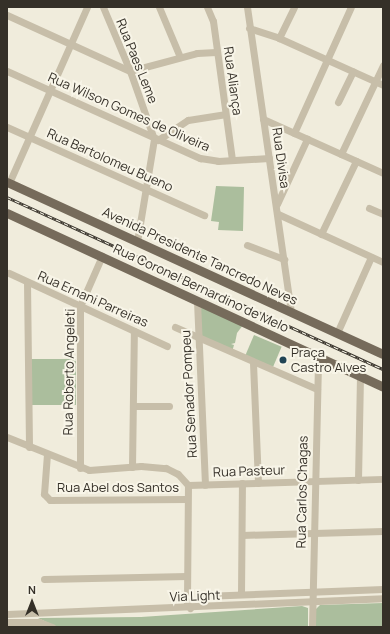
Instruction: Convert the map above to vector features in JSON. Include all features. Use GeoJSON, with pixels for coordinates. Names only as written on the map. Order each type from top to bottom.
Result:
{"type":"FeatureCollection","features":[{"type":"Feature","properties":{"kind":"main road","name":"Avenida Presidente Tancredo Neves"},"geometry":{"type":"LineString","coordinates":[[8,182],[383,354]]}},
{"type":"Feature","properties":{"kind":"main road","name":"Rua Coronel Bernardino de Melo"},"geometry":{"type":"LineString","coordinates":[[7,213],[383,387]]}},
{"type":"Feature","properties":{"kind":"street"},"geometry":{"type":"LineString","coordinates":[[8,182],[30,138],[87,7]]}},
{"type":"Feature","properties":{"kind":"street","name":"Rua Paes Leme"},"geometry":{"type":"LineString","coordinates":[[102,7],[130,71],[156,139],[137,242]]}},
{"type":"Feature","properties":{"kind":"street"},"geometry":{"type":"LineString","coordinates":[[159,7],[180,57]]}},
{"type":"Feature","properties":{"kind":"street","name":"Rua Aliança"},"geometry":{"type":"LineString","coordinates":[[207,7],[213,21],[216,52],[232,160]]}},
{"type":"Feature","properties":{"kind":"street","name":"Rua Divisa"},"geometry":{"type":"LineString","coordinates":[[246,7],[278,214],[291,312]]}},
{"type":"Feature","properties":{"kind":"street"},"geometry":{"type":"LineString","coordinates":[[279,38],[294,7]]}},
{"type":"Feature","properties":{"kind":"street"},"geometry":{"type":"LineString","coordinates":[[294,133],[352,7]]}},
{"type":"Feature","properties":{"kind":"street"},"geometry":{"type":"LineString","coordinates":[[7,15],[130,71],[180,57],[216,52]]}},
{"type":"Feature","properties":{"kind":"street"},"geometry":{"type":"LineString","coordinates":[[249,28],[279,38],[383,85]]}},
{"type":"Feature","properties":{"kind":"street"},"geometry":{"type":"LineString","coordinates":[[341,154],[383,64]]}},
{"type":"Feature","properties":{"kind":"street","name":"Rua Wilson Gomes de Oliveira"},"geometry":{"type":"LineString","coordinates":[[7,71],[205,160],[269,158]]}},
{"type":"Feature","properties":{"kind":"street"},"geometry":{"type":"LineString","coordinates":[[338,102],[353,71]]}},
{"type":"Feature","properties":{"kind":"street"},"geometry":{"type":"LineString","coordinates":[[156,139],[188,120],[226,114]]}},
{"type":"Feature","properties":{"kind":"street"},"geometry":{"type":"LineString","coordinates":[[263,119],[383,173]]}},
{"type":"Feature","properties":{"kind":"street","name":"Rua Bartolomeu Bueno"},"geometry":{"type":"LineString","coordinates":[[7,127],[147,188],[204,215]]}},
{"type":"Feature","properties":{"kind":"street"},"geometry":{"type":"LineString","coordinates":[[276,204],[307,139]]}},
{"type":"Feature","properties":{"kind":"street"},"geometry":{"type":"LineString","coordinates":[[321,234],[356,161]]}},
{"type":"Feature","properties":{"kind":"street"},"geometry":{"type":"LineString","coordinates":[[369,208],[383,214]]}},
{"type":"Feature","properties":{"kind":"street"},"geometry":{"type":"LineString","coordinates":[[278,214],[383,262]]}},
{"type":"Feature","properties":{"kind":"street"},"geometry":{"type":"LineString","coordinates":[[247,245],[284,260]]}},
{"type":"Feature","properties":{"kind":"street","name":"Rua Roberto Angeleti"},"geometry":{"type":"LineString","coordinates":[[80,468],[80,306],[102,256]]}},
{"type":"Feature","properties":{"kind":"street"},"geometry":{"type":"LineString","coordinates":[[338,333],[371,257]]}},
{"type":"Feature","properties":{"kind":"street","name":"Rua Ernani Parreiras"},"geometry":{"type":"LineString","coordinates":[[9,273],[167,346]]}},
{"type":"Feature","properties":{"kind":"street"},"geometry":{"type":"LineString","coordinates":[[27,282],[29,446]]}},
{"type":"Feature","properties":{"kind":"street","name":"Rua Senador Pompeu"},"geometry":{"type":"LineString","coordinates":[[197,302],[205,485]]}},
{"type":"Feature","properties":{"kind":"street"},"geometry":{"type":"LineString","coordinates":[[175,327],[198,339],[317,389]]}},
{"type":"Feature","properties":{"kind":"street"},"geometry":{"type":"LineString","coordinates":[[132,467],[134,331]]}},
{"type":"Feature","properties":{"kind":"street","name":"Rua Carlos Chagas"},"geometry":{"type":"LineString","coordinates":[[312,627],[314,481],[318,357]]}},
{"type":"Feature","properties":{"kind":"street"},"geometry":{"type":"LineString","coordinates":[[253,363],[258,483]]}},
{"type":"Feature","properties":{"kind":"street"},"geometry":{"type":"LineString","coordinates":[[358,480],[360,376]]}},
{"type":"Feature","properties":{"kind":"street"},"geometry":{"type":"LineString","coordinates":[[133,406],[170,406]]}},
{"type":"Feature","properties":{"kind":"street"},"geometry":{"type":"LineString","coordinates":[[7,437],[80,468],[95,471],[132,467],[172,470],[188,485],[187,603],[190,608]]}},
{"type":"Feature","properties":{"kind":"street","name":"Rua Abel dos Santos"},"geometry":{"type":"LineString","coordinates":[[47,454],[44,494],[50,500],[187,499]]}},
{"type":"Feature","properties":{"kind":"street","name":"Rua Pasteur"},"geometry":{"type":"LineString","coordinates":[[188,485],[383,479]]}},
{"type":"Feature","properties":{"kind":"street"},"geometry":{"type":"LineString","coordinates":[[241,594],[242,484]]}},
{"type":"Feature","properties":{"kind":"street"},"geometry":{"type":"LineString","coordinates":[[242,535],[383,531]]}},
{"type":"Feature","properties":{"kind":"street"},"geometry":{"type":"LineString","coordinates":[[44,579],[187,576]]}},
{"type":"Feature","properties":{"kind":"street"},"geometry":{"type":"LineString","coordinates":[[203,596],[383,589]]}},
{"type":"Feature","properties":{"kind":"street","name":"Via Light"},"geometry":{"type":"LineString","coordinates":[[7,614],[190,608],[313,600],[383,598]]}},
{"type":"Feature","properties":{"kind":"street"},"geometry":{"type":"LineString","coordinates":[[7,622],[39,622],[52,627]]}},
{"type":"Feature","properties":{"kind":"green space"},"geometry":{"type":"Polygon","coordinates":[[[216,186],[244,187],[243,231],[218,230],[219,222],[211,221],[216,186]]]}},
{"type":"Feature","properties":{"kind":"green space"},"geometry":{"type":"Polygon","coordinates":[[[201,306],[243,325],[237,333],[235,343],[231,344],[234,345],[232,352],[201,338],[201,306]]]}},
{"type":"Feature","properties":{"kind":"green space"},"geometry":{"type":"Polygon","coordinates":[[[254,335],[282,347],[273,367],[245,355],[254,335]]]}},
{"type":"Feature","properties":{"kind":"green space"},"geometry":{"type":"Polygon","coordinates":[[[31,359],[76,359],[76,405],[31,405],[31,359]]]}},
{"type":"Feature","properties":{"kind":"green space"},"geometry":{"type":"Polygon","coordinates":[[[383,603],[383,627],[315,627],[315,610],[320,605],[383,603]]]}},
{"type":"Feature","properties":{"kind":"green space"},"geometry":{"type":"Polygon","coordinates":[[[302,606],[308,608],[308,627],[57,627],[38,618],[141,617],[302,606]]]}},
{"type":"Feature","properties":{"kind":"railway"},"geometry":{"type":"LineString","coordinates":[[7,197],[383,369]]}},
{"type":"Feature","properties":{"kind":"place","name":"Praça Castro Alves"},"geometry":{"type":"Point","coordinates":[283,360]}}]}
